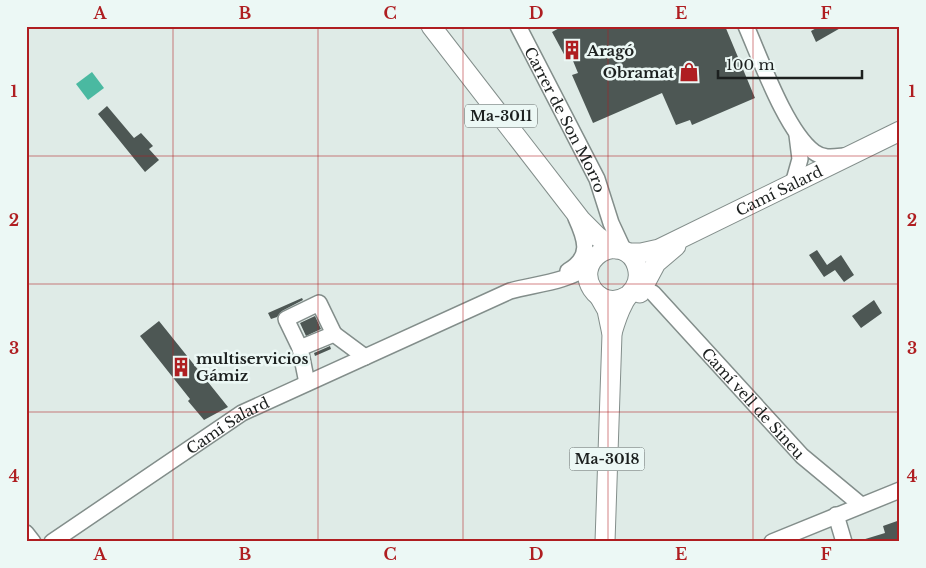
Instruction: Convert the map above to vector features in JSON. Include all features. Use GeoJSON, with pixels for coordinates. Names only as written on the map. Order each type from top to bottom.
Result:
{"type":"FeatureCollection","features":[{"type":"Feature","properties":{"kind":"main road","name":"Ma-3011"},"geometry":{"type":"LineString","coordinates":[[431,26],[576,214],[598,237],[623,251]]}},
{"type":"Feature","properties":{"kind":"main road","name":"Camí Salard"},"geometry":{"type":"LineString","coordinates":[[623,251],[641,253],[658,249],[900,131]]}},
{"type":"Feature","properties":{"kind":"main road","name":"Ma-3011"},"geometry":{"type":"LineString","coordinates":[[576,214],[591,240],[593,251],[591,263]]}},
{"type":"Feature","properties":{"kind":"main road"},"geometry":{"type":"LineString","coordinates":[[610,376],[637,300],[649,274],[656,263],[694,231]]}},
{"type":"Feature","properties":{"kind":"main road","name":"Camí Salard"},"geometry":{"type":"LineString","coordinates":[[639,272],[658,249]]}},
{"type":"Feature","properties":{"kind":"main road"},"geometry":{"type":"LineString","coordinates":[[623,251],[635,262],[639,272]]}},
{"type":"Feature","properties":{"kind":"main road","name":"Ma-3018"},"geometry":{"type":"LineString","coordinates":[[605,542],[612,334],[607,310],[588,280],[591,263],[602,252],[623,251]]}},
{"type":"Feature","properties":{"kind":"main road","name":"Ma-3018"},"geometry":{"type":"LineString","coordinates":[[612,334],[627,296],[637,285],[639,272]]}},
{"type":"Feature","properties":{"kind":"main road"},"geometry":{"type":"LineString","coordinates":[[596,293],[610,300],[627,296]]}},
{"type":"Feature","properties":{"kind":"street","name":"Carrer de Son Morro"},"geometry":{"type":"LineString","coordinates":[[518,26],[597,179],[623,251]]}},
{"type":"Feature","properties":{"kind":"street"},"geometry":{"type":"LineString","coordinates":[[746,26],[778,98],[797,135],[815,154],[828,158],[850,155]]}},
{"type":"Feature","properties":{"kind":"street"},"geometry":{"type":"LineString","coordinates":[[793,184],[800,159],[797,135]]}},
{"type":"Feature","properties":{"kind":"street"},"geometry":{"type":"LineString","coordinates":[[551,282],[578,266],[583,256],[585,247],[583,234],[576,214]]}},
{"type":"Feature","properties":{"kind":"street","name":"Camí Salard"},"geometry":{"type":"LineString","coordinates":[[52,542],[242,413],[510,291],[551,282],[578,273],[591,263]]}},
{"type":"Feature","properties":{"kind":"street","name":"Camí Salard"},"geometry":{"type":"LineString","coordinates":[[551,282],[572,281],[596,293]]}},
{"type":"Feature","properties":{"kind":"street","name":"Camí vell de Sineu"},"geometry":{"type":"LineString","coordinates":[[653,293],[802,456],[861,506]]}},
{"type":"Feature","properties":{"kind":"street"},"geometry":{"type":"LineString","coordinates":[[307,383],[300,348],[286,319],[319,304],[334,334],[364,357]]}},
{"type":"Feature","properties":{"kind":"street"},"geometry":{"type":"LineString","coordinates":[[300,348],[334,334]]}},
{"type":"Feature","properties":{"kind":"street"},"geometry":{"type":"LineString","coordinates":[[772,542],[900,490]]}},
{"type":"Feature","properties":{"kind":"street"},"geometry":{"type":"LineString","coordinates":[[836,515],[844,542]]}},
{"type":"Feature","properties":{"kind":"street"},"geometry":{"type":"LineString","coordinates":[[26,533],[33,542]]}},
{"type":"Feature","properties":{"kind":"shaded area"},"geometry":{"type":"Polygon","coordinates":[[[92,72],[104,88],[88,100],[76,84],[92,72]]]}},
{"type":"Feature","properties":{"kind":"building"},"geometry":{"type":"Polygon","coordinates":[[[563,26],[725,26],[755,98],[692,125],[690,120],[676,125],[662,93],[593,123],[572,75],[578,73],[571,56],[566,58],[552,32],[563,26]]]}},
{"type":"Feature","properties":{"kind":"building"},"geometry":{"type":"Polygon","coordinates":[[[820,26],[844,26],[816,42],[811,31],[820,26]]]}},
{"type":"Feature","properties":{"kind":"building"},"geometry":{"type":"Polygon","coordinates":[[[107,106],[134,138],[141,133],[153,146],[149,149],[159,160],[145,172],[98,114],[107,106]]]}},
{"type":"Feature","properties":{"kind":"building"},"geometry":{"type":"Polygon","coordinates":[[[817,250],[827,265],[841,255],[854,275],[844,282],[835,270],[824,277],[809,255],[817,250]]]}},
{"type":"Feature","properties":{"kind":"building"},"geometry":{"type":"Polygon","coordinates":[[[302,298],[303,300],[271,319],[268,313],[302,298]]]}},
{"type":"Feature","properties":{"kind":"building"},"geometry":{"type":"Polygon","coordinates":[[[874,300],[882,313],[861,328],[852,316],[874,300]]]}},
{"type":"Feature","properties":{"kind":"building"},"geometry":{"type":"Polygon","coordinates":[[[315,316],[321,329],[306,336],[300,323],[315,316]]]}},
{"type":"Feature","properties":{"kind":"building","name":"multiservicios Gámiz"},"geometry":{"type":"Polygon","coordinates":[[[159,321],[228,407],[204,420],[188,401],[190,399],[140,336],[159,321]]]}},
{"type":"Feature","properties":{"kind":"building"},"geometry":{"type":"Polygon","coordinates":[[[330,346],[331,349],[315,356],[314,353],[330,346]]]}},
{"type":"Feature","properties":{"kind":"building"},"geometry":{"type":"Polygon","coordinates":[[[900,520],[900,540],[862,542],[862,540],[885,533],[883,526],[900,520]]]}},
{"type":"Feature","properties":{"kind":"place","name":"Aragó"},"geometry":{"type":"Point","coordinates":[572,50]}},
{"type":"Feature","properties":{"kind":"place","name":"Obramat"},"geometry":{"type":"Point","coordinates":[689,72]}},
{"type":"Feature","properties":{"kind":"place","name":"multiservicios Gámiz"},"geometry":{"type":"Point","coordinates":[181,367]}}]}
